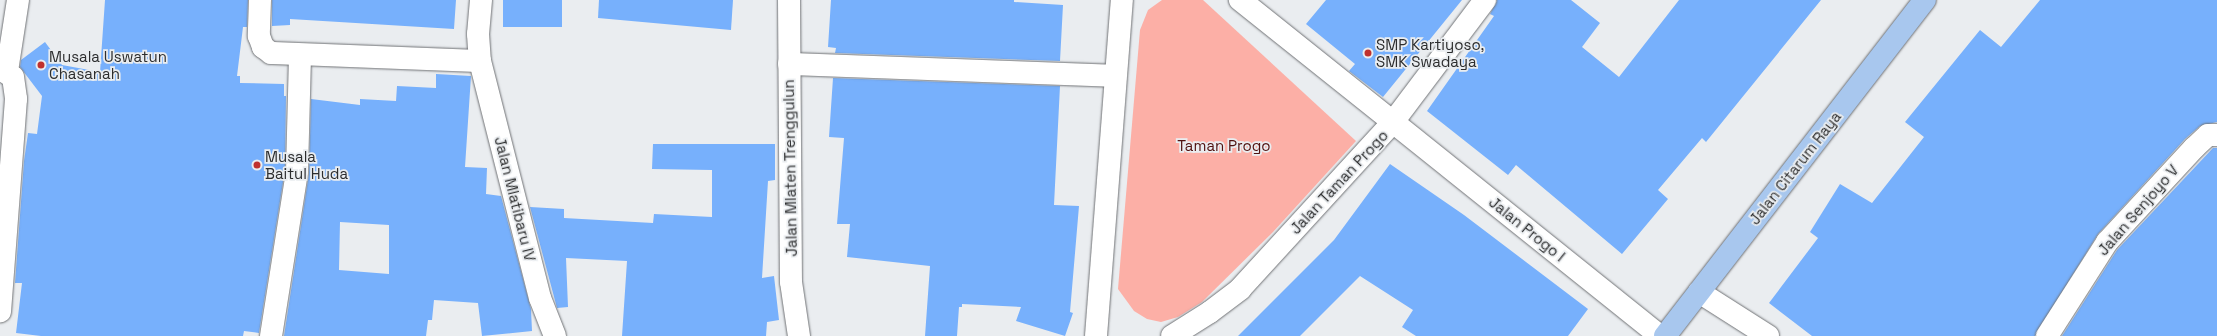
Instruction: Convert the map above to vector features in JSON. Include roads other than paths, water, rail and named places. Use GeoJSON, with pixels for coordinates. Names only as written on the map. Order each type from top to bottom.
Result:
{"type":"FeatureCollection","features":[{"type":"Feature","properties":{"kind":"main road","name":"Jalan Citarum Raya"},"geometry":{"type":"LineString","coordinates":[[1665,336],[1925,0]]}},
{"type":"Feature","properties":{"kind":"street"},"geometry":{"type":"LineString","coordinates":[[0,311],[16,99],[13,77],[3,70],[18,0]]}},
{"type":"Feature","properties":{"kind":"street"},"geometry":{"type":"LineString","coordinates":[[260,0],[259,36],[263,47],[271,53],[480,61]]}},
{"type":"Feature","properties":{"kind":"street","name":"Jalan Mlatibaru IV"},"geometry":{"type":"LineString","coordinates":[[481,0],[478,34],[480,61],[540,298],[555,336]]}},
{"type":"Feature","properties":{"kind":"street","name":"Jalan Mlaten Trenggulun"},"geometry":{"type":"LineString","coordinates":[[788,0],[792,282],[799,336]]}},
{"type":"Feature","properties":{"kind":"street","name":"Jalan Taman Progo"},"geometry":{"type":"LineString","coordinates":[[1172,336],[1210,312],[1240,289],[1393,122],[1240,0]]}},
{"type":"Feature","properties":{"kind":"street"},"geometry":{"type":"LineString","coordinates":[[1393,122],[1485,0]]}},
{"type":"Feature","properties":{"kind":"street"},"geometry":{"type":"LineString","coordinates":[[1096,336],[1116,76],[1125,2]]}},
{"type":"Feature","properties":{"kind":"street"},"geometry":{"type":"LineString","coordinates":[[271,336],[297,171],[300,55]]}},
{"type":"Feature","properties":{"kind":"street"},"geometry":{"type":"LineString","coordinates":[[789,64],[1116,76]]}},
{"type":"Feature","properties":{"kind":"street","name":"Jalan Progo I"},"geometry":{"type":"LineString","coordinates":[[1393,122],[1660,336]]}},
{"type":"Feature","properties":{"kind":"street","name":"Jalan Senjoyo V"},"geometry":{"type":"LineString","coordinates":[[2047,336],[2107,242],[2194,148],[2208,135],[2217,135]]}},
{"type":"Feature","properties":{"kind":"street"},"geometry":{"type":"LineString","coordinates":[[1699,292],[1768,336]]}},
{"type":"Feature","properties":{"kind":"place","name":"SMP Kartiyoso, SMK Swadaya"},"geometry":{"type":"Point","coordinates":[1368,53]}},
{"type":"Feature","properties":{"kind":"place","name":"Musala Uswatun Chasanah"},"geometry":{"type":"Point","coordinates":[41,65]}},
{"type":"Feature","properties":{"kind":"place","name":"Musala Baitul Huda"},"geometry":{"type":"Point","coordinates":[257,165]}},
{"type":"Feature","properties":{"kind":"park label","name":"Taman Progo"},"geometry":{"type":"Point","coordinates":[1224,146]}}]}
